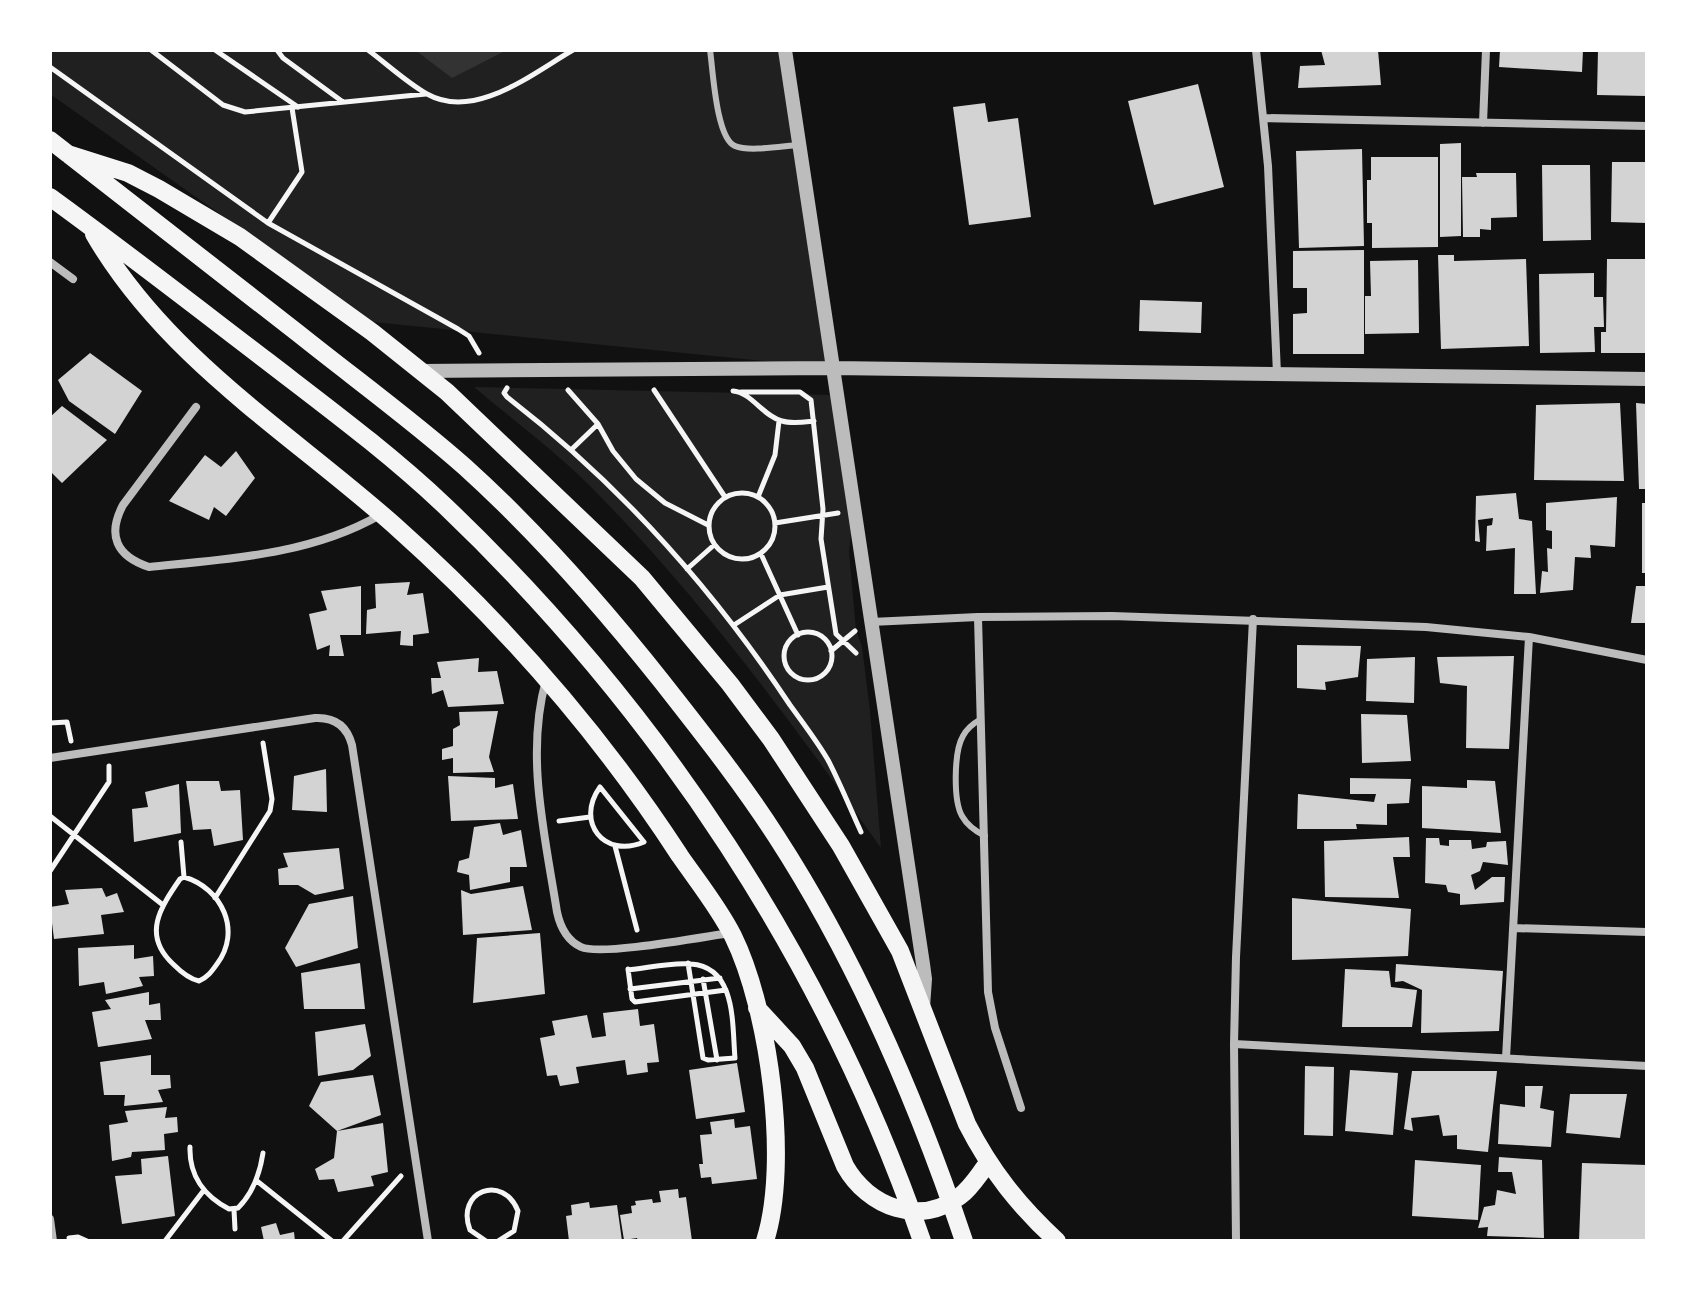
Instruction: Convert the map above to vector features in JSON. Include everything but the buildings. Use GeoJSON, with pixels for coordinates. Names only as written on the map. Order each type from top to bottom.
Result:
{"type":"FeatureCollection","features":[{"type":"Feature","properties":{"kind":"highway"},"geometry":{"type":"LineString","coordinates":[[50,140],[407,418],[487,488],[572,573],[622,630],[706,737],[776,835],[837,940],[923,1130],[964,1241]]}},
{"type":"Feature","properties":{"kind":"highway"},"geometry":{"type":"LineString","coordinates":[[68,154],[138,178],[240,237],[447,392],[642,578],[771,739],[841,846],[900,951],[967,1124],[988,1163],[1015,1200],[1057,1241]]}},
{"type":"Feature","properties":{"kind":"highway"},"geometry":{"type":"LineString","coordinates":[[50,197],[368,439],[453,514],[581,647],[643,724],[744,869],[810,984],[886,1148],[922,1241]]}},
{"type":"Feature","properties":{"kind":"highway"},"geometry":{"type":"LineString","coordinates":[[88,225],[124,281],[166,332],[214,378],[381,515],[524,651],[620,769],[731,933],[757,1008],[772,1092],[776,1140],[775,1200],[765,1241]]}},
{"type":"Feature","properties":{"kind":"highway"},"geometry":{"type":"LineString","coordinates":[[757,1008],[792,1046],[805,1068],[845,1166],[852,1179],[874,1200],[901,1210],[930,1210],[960,1197],[988,1163]]}},
{"type":"Feature","properties":{"kind":"street"},"geometry":{"type":"LineString","coordinates":[[785,50],[925,979],[922,1010]]}},
{"type":"Feature","properties":{"kind":"street"},"geometry":{"type":"LineString","coordinates":[[1256,50],[1264,118],[1277,374]]}},
{"type":"Feature","properties":{"kind":"street"},"geometry":{"type":"LineString","coordinates":[[1483,123],[1486,50]]}},
{"type":"Feature","properties":{"kind":"street"},"geometry":{"type":"LineString","coordinates":[[1264,118],[1647,126]]}},
{"type":"Feature","properties":{"kind":"street"},"geometry":{"type":"LineString","coordinates":[[50,262],[73,279]]}},
{"type":"Feature","properties":{"kind":"street"},"geometry":{"type":"LineString","coordinates":[[421,371],[833,368],[1647,379]]}},
{"type":"Feature","properties":{"kind":"street"},"geometry":{"type":"LineString","coordinates":[[196,407],[123,505],[116,519],[115,536],[121,551],[134,562],[149,567],[299,548],[339,536],[381,515]]}},
{"type":"Feature","properties":{"kind":"street"},"geometry":{"type":"LineString","coordinates":[[871,622],[1112,616],[1426,627],[1529,637],[1647,660]]}},
{"type":"Feature","properties":{"kind":"street"},"geometry":{"type":"LineString","coordinates":[[978,617],[990,1001],[995,1028],[1021,1108]]}},
{"type":"Feature","properties":{"kind":"street"},"geometry":{"type":"LineString","coordinates":[[1236,1241],[1234,1044],[1253,619]]}},
{"type":"Feature","properties":{"kind":"street"},"geometry":{"type":"LineString","coordinates":[[1506,1058],[1529,637]]}},
{"type":"Feature","properties":{"kind":"street"},"geometry":{"type":"LineString","coordinates":[[547,677],[540,704],[536,755],[557,912],[564,932],[580,947],[592,950],[731,933]]}},
{"type":"Feature","properties":{"kind":"street"},"geometry":{"type":"LineString","coordinates":[[50,758],[324,718],[340,724],[350,738],[428,1241]]}},
{"type":"Feature","properties":{"kind":"street"},"geometry":{"type":"LineString","coordinates":[[1513,928],[1647,932]]}},
{"type":"Feature","properties":{"kind":"street"},"geometry":{"type":"LineString","coordinates":[[1234,1044],[1647,1066]]}},
{"type":"Feature","properties":{"kind":"street"},"geometry":{"type":"LineString","coordinates":[[50,1219],[53,1241]]}},
{"type":"Feature","properties":{"kind":"lane"},"geometry":{"type":"LineString","coordinates":[[710,50],[722,130],[730,143],[738,148],[799,145]]}},
{"type":"Feature","properties":{"kind":"lane"},"geometry":{"type":"LineString","coordinates":[[981,719],[967,729],[959,745],[957,798],[962,817],[985,836]]}},
{"type":"Feature","properties":{"kind":"path"},"geometry":{"type":"LineString","coordinates":[[151,50],[232,109],[258,112],[426,94]]}},
{"type":"Feature","properties":{"kind":"path"},"geometry":{"type":"LineString","coordinates":[[161,57],[166,50]]}},
{"type":"Feature","properties":{"kind":"path"},"geometry":{"type":"LineString","coordinates":[[215,50],[295,108],[302,172],[268,223]]}},
{"type":"Feature","properties":{"kind":"path"},"geometry":{"type":"LineString","coordinates":[[277,50],[283,58],[344,103]]}},
{"type":"Feature","properties":{"kind":"path"},"geometry":{"type":"LineString","coordinates":[[368,50],[426,94],[459,103],[492,96],[573,50]]}},
{"type":"Feature","properties":{"kind":"path"},"geometry":{"type":"LineString","coordinates":[[50,67],[268,223],[469,336],[482,359],[482,372]]}},
{"type":"Feature","properties":{"kind":"path"},"geometry":{"type":"LineString","coordinates":[[510,388],[504,390],[507,397],[572,449],[687,569],[734,625],[827,760],[868,846]]}},
{"type":"Feature","properties":{"kind":"path"},"geometry":{"type":"LineString","coordinates":[[553,388],[582,389]]}},
{"type":"Feature","properties":{"kind":"path"},"geometry":{"type":"LineString","coordinates":[[567,389],[598,424],[613,451],[636,479],[665,503],[708,525]]}},
{"type":"Feature","properties":{"kind":"path"},"geometry":{"type":"LineString","coordinates":[[639,390],[668,391]]}},
{"type":"Feature","properties":{"kind":"path"},"geometry":{"type":"LineString","coordinates":[[654,390],[725,497]]}},
{"type":"Feature","properties":{"kind":"path"},"geometry":{"type":"LineString","coordinates":[[725,391],[804,394],[811,400],[823,515],[820,533],[836,634],[858,657]]}},
{"type":"Feature","properties":{"kind":"path"},"geometry":{"type":"LineString","coordinates":[[740,392],[779,421],[814,421]]}},
{"type":"Feature","properties":{"kind":"path"},"geometry":{"type":"LineString","coordinates":[[758,497],[775,455],[779,421]]}},
{"type":"Feature","properties":{"kind":"path"},"geometry":{"type":"LineString","coordinates":[[572,449],[598,424]]}},
{"type":"Feature","properties":{"kind":"path"},"geometry":{"type":"LineString","coordinates":[[747,493],[758,497],[773,512],[773,540],[761,554],[741,560],[731,558],[714,545],[708,525],[716,504],[725,497],[747,493]]}},
{"type":"Feature","properties":{"kind":"path"},"geometry":{"type":"LineString","coordinates":[[775,523],[823,515]]}},
{"type":"Feature","properties":{"kind":"path"},"geometry":{"type":"LineString","coordinates":[[687,569],[714,545]]}},
{"type":"Feature","properties":{"kind":"path"},"geometry":{"type":"LineString","coordinates":[[761,554],[798,635]]}},
{"type":"Feature","properties":{"kind":"path"},"geometry":{"type":"LineString","coordinates":[[734,625],[780,595],[828,587]]}},
{"type":"Feature","properties":{"kind":"path"},"geometry":{"type":"LineString","coordinates":[[812,633],[821,636],[831,651],[829,669],[814,679],[796,677],[785,662],[788,644],[798,635],[812,633]]}},
{"type":"Feature","properties":{"kind":"path"},"geometry":{"type":"LineString","coordinates":[[50,723],[63,721],[69,724],[73,754]]}},
{"type":"Feature","properties":{"kind":"path"},"geometry":{"type":"LineString","coordinates":[[215,898],[270,811],[272,799],[260,726]]}},
{"type":"Feature","properties":{"kind":"path"},"geometry":{"type":"LineString","coordinates":[[50,871],[109,782],[111,773],[106,749]]}},
{"type":"Feature","properties":{"kind":"path"},"geometry":{"type":"LineString","coordinates":[[600,787],[644,842],[615,846],[599,835],[590,817],[593,796],[600,787]]}},
{"type":"Feature","properties":{"kind":"path"},"geometry":{"type":"LineString","coordinates":[[50,816],[163,905]]}},
{"type":"Feature","properties":{"kind":"path"},"geometry":{"type":"LineString","coordinates":[[543,823],[590,817]]}},
{"type":"Feature","properties":{"kind":"path"},"geometry":{"type":"LineString","coordinates":[[181,842],[184,877]]}},
{"type":"Feature","properties":{"kind":"path"},"geometry":{"type":"LineString","coordinates":[[615,846],[641,945]]}},
{"type":"Feature","properties":{"kind":"path"},"geometry":{"type":"LineString","coordinates":[[184,877],[193,880],[215,898],[227,915],[229,937],[222,958],[208,976],[199,981],[190,978],[161,950],[155,931],[163,905],[184,877]]}},
{"type":"Feature","properties":{"kind":"path"},"geometry":{"type":"LineString","coordinates":[[625,947],[630,989],[635,1002],[726,990]]}},
{"type":"Feature","properties":{"kind":"path"},"geometry":{"type":"LineString","coordinates":[[628,970],[688,963],[705,967],[720,978],[726,990],[735,1058],[717,1060],[702,1056],[688,963]]}},
{"type":"Feature","properties":{"kind":"path"},"geometry":{"type":"LineString","coordinates":[[630,989],[720,978]]}},
{"type":"Feature","properties":{"kind":"path"},"geometry":{"type":"LineString","coordinates":[[703,979],[717,1060]]}},
{"type":"Feature","properties":{"kind":"path"},"geometry":{"type":"LineString","coordinates":[[190,1147],[192,1170],[204,1190],[224,1207],[234,1210]]}},
{"type":"Feature","properties":{"kind":"path"},"geometry":{"type":"LineString","coordinates":[[234,1210],[257,1181],[263,1153]]}},
{"type":"Feature","properties":{"kind":"path"},"geometry":{"type":"LineString","coordinates":[[343,1241],[388,1188],[417,1166]]}},
{"type":"Feature","properties":{"kind":"path"},"geometry":{"type":"LineString","coordinates":[[257,1181],[332,1241]]}},
{"type":"Feature","properties":{"kind":"path"},"geometry":{"type":"LineString","coordinates":[[165,1241],[204,1190]]}},
{"type":"Feature","properties":{"kind":"path"},"geometry":{"type":"LineString","coordinates":[[486,1241],[470,1230],[467,1210],[471,1201],[487,1190],[507,1194],[518,1211],[514,1231],[498,1241]]}},
{"type":"Feature","properties":{"kind":"path"},"geometry":{"type":"LineString","coordinates":[[234,1210],[235,1229]]}},
{"type":"Feature","properties":{"kind":"shaded area"},"geometry":{"type":"Polygon","coordinates":[[[50,50],[785,50],[833,368],[373,322],[50,94],[50,50]]]}},
{"type":"Feature","properties":{"kind":"shaded area"},"geometry":{"type":"Polygon","coordinates":[[[415,50],[507,50],[452,78],[415,50]]]}},
{"type":"Feature","properties":{"kind":"shaded area"},"geometry":{"type":"Polygon","coordinates":[[[474,387],[832,395],[852,525],[849,552],[856,630],[862,647],[870,711],[881,848],[743,661],[669,572],[577,473],[474,387]]]}}]}
